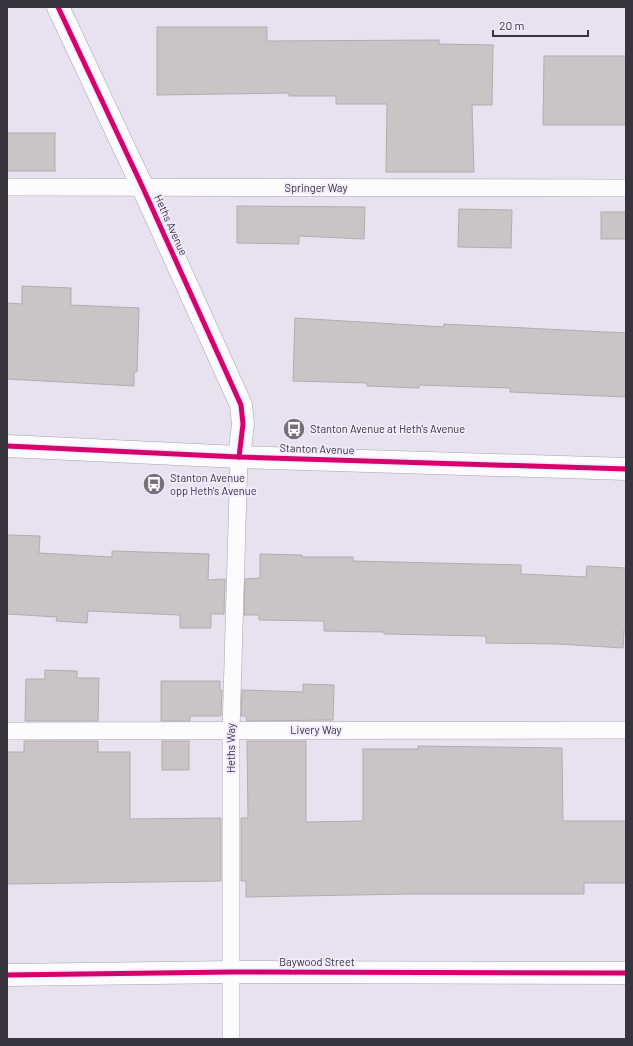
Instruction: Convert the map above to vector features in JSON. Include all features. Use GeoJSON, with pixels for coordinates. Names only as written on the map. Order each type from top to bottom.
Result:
{"type":"FeatureCollection","features":[{"type":"Feature","properties":{"kind":"street","name":"Heths Avenue"},"geometry":{"type":"LineString","coordinates":[[58,7],[143,188],[241,405],[243,424],[239,457]]}},
{"type":"Feature","properties":{"kind":"street","name":"Stanton Avenue"},"geometry":{"type":"LineString","coordinates":[[7,446],[239,457],[626,469]]}},
{"type":"Feature","properties":{"kind":"street","name":"Baywood Street"},"geometry":{"type":"LineString","coordinates":[[7,975],[232,972],[626,973]]}},
{"type":"Feature","properties":{"kind":"lane","name":"Springer Way"},"geometry":{"type":"LineString","coordinates":[[7,187],[626,188]]}},
{"type":"Feature","properties":{"kind":"lane","name":"Heths Way"},"geometry":{"type":"LineString","coordinates":[[231,1039],[231,730],[239,457]]}},
{"type":"Feature","properties":{"kind":"lane","name":"Livery Way"},"geometry":{"type":"LineString","coordinates":[[7,731],[626,730]]}},
{"type":"Feature","properties":{"kind":"building"},"geometry":{"type":"Polygon","coordinates":[[[157,27],[267,27],[267,41],[439,40],[439,44],[493,45],[492,105],[472,105],[474,172],[386,172],[387,104],[336,104],[336,96],[289,96],[289,93],[157,95],[157,27]]]}},
{"type":"Feature","properties":{"kind":"building"},"geometry":{"type":"Polygon","coordinates":[[[544,56],[626,56],[626,125],[543,125],[544,56]]]}},
{"type":"Feature","properties":{"kind":"building"},"geometry":{"type":"Polygon","coordinates":[[[7,133],[55,133],[55,171],[7,171],[7,133]]]}},
{"type":"Feature","properties":{"kind":"building"},"geometry":{"type":"Polygon","coordinates":[[[237,206],[365,207],[364,239],[299,236],[299,244],[237,243],[237,206]]]}},
{"type":"Feature","properties":{"kind":"building"},"geometry":{"type":"Polygon","coordinates":[[[459,209],[512,210],[511,248],[458,247],[459,209]]]}},
{"type":"Feature","properties":{"kind":"building"},"geometry":{"type":"Polygon","coordinates":[[[601,212],[626,212],[626,239],[601,239],[601,212]]]}},
{"type":"Feature","properties":{"kind":"building"},"geometry":{"type":"Polygon","coordinates":[[[22,286],[71,288],[71,305],[139,308],[137,372],[134,372],[134,386],[7,379],[7,303],[22,304],[22,286]]]}},
{"type":"Feature","properties":{"kind":"building"},"geometry":{"type":"Polygon","coordinates":[[[295,318],[444,327],[444,324],[626,333],[626,397],[510,392],[510,388],[419,385],[419,388],[367,386],[367,383],[293,381],[295,318]]]}},
{"type":"Feature","properties":{"kind":"building"},"geometry":{"type":"Polygon","coordinates":[[[7,535],[40,536],[39,553],[112,557],[112,551],[209,554],[208,580],[225,579],[224,614],[211,614],[211,628],[180,628],[180,615],[88,611],[87,623],[56,621],[57,617],[7,614],[7,535]]]}},
{"type":"Feature","properties":{"kind":"building"},"geometry":{"type":"Polygon","coordinates":[[[260,554],[302,555],[302,557],[353,557],[353,561],[521,565],[521,574],[586,577],[587,566],[626,568],[626,630],[624,630],[623,648],[559,644],[486,643],[486,636],[324,631],[324,621],[259,620],[259,615],[244,615],[245,579],[260,578],[260,554]]]}},
{"type":"Feature","properties":{"kind":"building"},"geometry":{"type":"Polygon","coordinates":[[[45,670],[77,671],[77,678],[99,678],[98,721],[25,721],[26,679],[45,679],[45,670]]]}},
{"type":"Feature","properties":{"kind":"building"},"geometry":{"type":"Polygon","coordinates":[[[161,681],[220,681],[220,690],[222,690],[221,716],[190,716],[190,721],[161,721],[161,681]]]}},
{"type":"Feature","properties":{"kind":"building"},"geometry":{"type":"Polygon","coordinates":[[[303,684],[334,685],[333,720],[247,721],[246,716],[241,716],[242,690],[303,692],[303,684]]]}},
{"type":"Feature","properties":{"kind":"building"},"geometry":{"type":"Polygon","coordinates":[[[24,741],[98,741],[98,752],[130,752],[130,819],[221,818],[221,881],[7,884],[7,752],[24,752],[24,741]]]}},
{"type":"Feature","properties":{"kind":"building"},"geometry":{"type":"Polygon","coordinates":[[[162,741],[189,741],[189,770],[162,770],[162,741]]]}},
{"type":"Feature","properties":{"kind":"building"},"geometry":{"type":"Polygon","coordinates":[[[247,741],[306,741],[306,822],[363,821],[363,749],[418,749],[418,746],[562,748],[563,821],[626,821],[626,883],[584,883],[584,894],[410,894],[246,897],[246,881],[241,881],[241,818],[248,818],[247,741]]]}},
{"type":"Feature","properties":{"kind":"cycle path"},"geometry":{"type":"LineString","coordinates":[[58,7],[143,188],[241,405],[243,424],[239,457]]}},
{"type":"Feature","properties":{"kind":"cycle path"},"geometry":{"type":"LineString","coordinates":[[7,446],[239,457],[626,469]]}},
{"type":"Feature","properties":{"kind":"cycle path"},"geometry":{"type":"LineString","coordinates":[[7,975],[232,972],[626,973]]}},
{"type":"Feature","properties":{"kind":"place","name":"Stanton Avenue at Heth's Avenue"},"geometry":{"type":"Point","coordinates":[294,429]}},
{"type":"Feature","properties":{"kind":"place","name":"Stanton Avenue opp Heth's Avenue"},"geometry":{"type":"Point","coordinates":[154,484]}}]}
